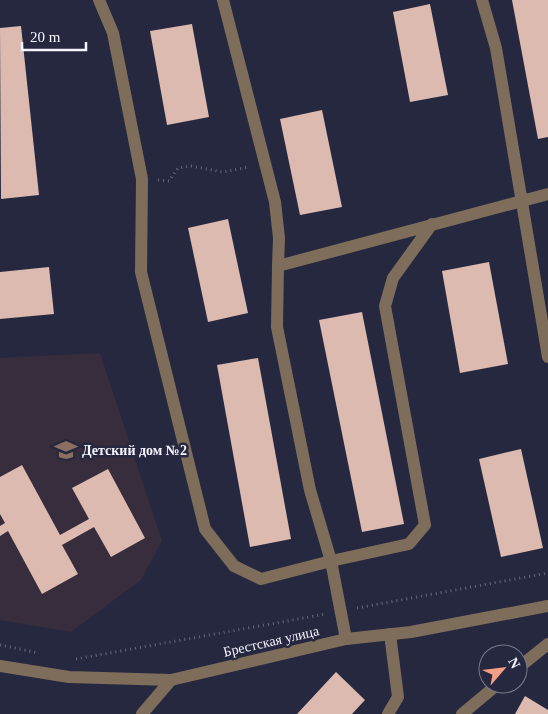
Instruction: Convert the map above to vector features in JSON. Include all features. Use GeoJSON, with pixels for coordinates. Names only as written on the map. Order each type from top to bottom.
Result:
{"type":"FeatureCollection","features":[{"type":"Feature","properties":{"kind":"street"},"geometry":{"type":"LineString","coordinates":[[99,0],[113,33],[142,179],[141,272],[205,529],[234,566],[260,579],[409,544],[425,525],[385,306],[393,278],[432,224]]}},
{"type":"Feature","properties":{"kind":"street"},"geometry":{"type":"LineString","coordinates":[[223,0],[275,202],[279,238],[277,327],[310,490],[331,561],[346,639]]}},
{"type":"Feature","properties":{"kind":"street"},"geometry":{"type":"LineString","coordinates":[[482,0],[496,48],[548,357]]}},
{"type":"Feature","properties":{"kind":"street"},"geometry":{"type":"LineString","coordinates":[[278,266],[548,194]]}},
{"type":"Feature","properties":{"kind":"street","name":"Брестская улица"},"geometry":{"type":"LineString","coordinates":[[0,666],[69,677],[171,680],[346,639],[390,634],[548,606]]}},
{"type":"Feature","properties":{"kind":"street"},"geometry":{"type":"LineString","coordinates":[[388,714],[398,697],[390,634]]}},
{"type":"Feature","properties":{"kind":"street"},"geometry":{"type":"LineString","coordinates":[[528,660],[548,644]]}},
{"type":"Feature","properties":{"kind":"street"},"geometry":{"type":"LineString","coordinates":[[142,714],[171,680]]}},
{"type":"Feature","properties":{"kind":"street"},"geometry":{"type":"LineString","coordinates":[[462,714],[486,694]]}},
{"type":"Feature","properties":{"kind":"path"},"geometry":{"type":"LineString","coordinates":[[142,179],[169,181],[178,168],[185,167],[223,172],[246,167],[256,168]]}},
{"type":"Feature","properties":{"kind":"path"},"geometry":{"type":"LineString","coordinates":[[71,660],[548,573]]}},
{"type":"Feature","properties":{"kind":"path"},"geometry":{"type":"LineString","coordinates":[[0,645],[44,654]]}},
{"type":"Feature","properties":{"kind":"shaded area","name":"Детский дом №2"},"geometry":{"type":"Polygon","coordinates":[[[100,353],[162,541],[141,580],[71,632],[0,620],[0,358],[100,353]]]}},
{"type":"Feature","properties":{"kind":"building"},"geometry":{"type":"Polygon","coordinates":[[[512,0],[548,0],[548,137],[538,139],[512,0]]]}},
{"type":"Feature","properties":{"kind":"building"},"geometry":{"type":"Polygon","coordinates":[[[430,4],[448,95],[410,102],[393,12],[430,4]]]}},
{"type":"Feature","properties":{"kind":"building"},"geometry":{"type":"Polygon","coordinates":[[[192,24],[209,117],[167,125],[150,31],[192,24]]]}},
{"type":"Feature","properties":{"kind":"building"},"geometry":{"type":"Polygon","coordinates":[[[21,26],[39,195],[1,199],[0,28],[21,26]]]}},
{"type":"Feature","properties":{"kind":"building"},"geometry":{"type":"Polygon","coordinates":[[[322,110],[342,207],[300,215],[280,119],[322,110]]]}},
{"type":"Feature","properties":{"kind":"building"},"geometry":{"type":"Polygon","coordinates":[[[228,219],[248,313],[208,322],[188,228],[228,219]]]}},
{"type":"Feature","properties":{"kind":"building"},"geometry":{"type":"Polygon","coordinates":[[[489,262],[508,364],[460,373],[442,271],[489,262]]]}},
{"type":"Feature","properties":{"kind":"building"},"geometry":{"type":"Polygon","coordinates":[[[49,267],[54,314],[0,319],[0,272],[49,267]]]}},
{"type":"Feature","properties":{"kind":"building"},"geometry":{"type":"Polygon","coordinates":[[[362,312],[404,524],[362,532],[319,320],[362,312]]]}},
{"type":"Feature","properties":{"kind":"building"},"geometry":{"type":"Polygon","coordinates":[[[258,358],[291,539],[250,547],[217,365],[258,358]]]}},
{"type":"Feature","properties":{"kind":"building"},"geometry":{"type":"Polygon","coordinates":[[[521,449],[543,548],[501,557],[479,459],[521,449]]]}},
{"type":"Feature","properties":{"kind":"building"},"geometry":{"type":"Polygon","coordinates":[[[22,465],[60,535],[89,519],[72,488],[108,469],[145,538],[111,557],[94,527],[62,545],[78,574],[42,594],[8,531],[0,536],[0,526],[5,523],[0,514],[0,477],[22,465]]]}},
{"type":"Feature","properties":{"kind":"building"},"geometry":{"type":"Polygon","coordinates":[[[336,672],[365,700],[352,714],[297,714],[336,672]]]}},
{"type":"Feature","properties":{"kind":"building"},"geometry":{"type":"Polygon","coordinates":[[[525,696],[548,710],[548,714],[515,714],[525,696]]]}},
{"type":"Feature","properties":{"kind":"place","name":"Детский дом №2"},"geometry":{"type":"Point","coordinates":[66,450]}}]}
